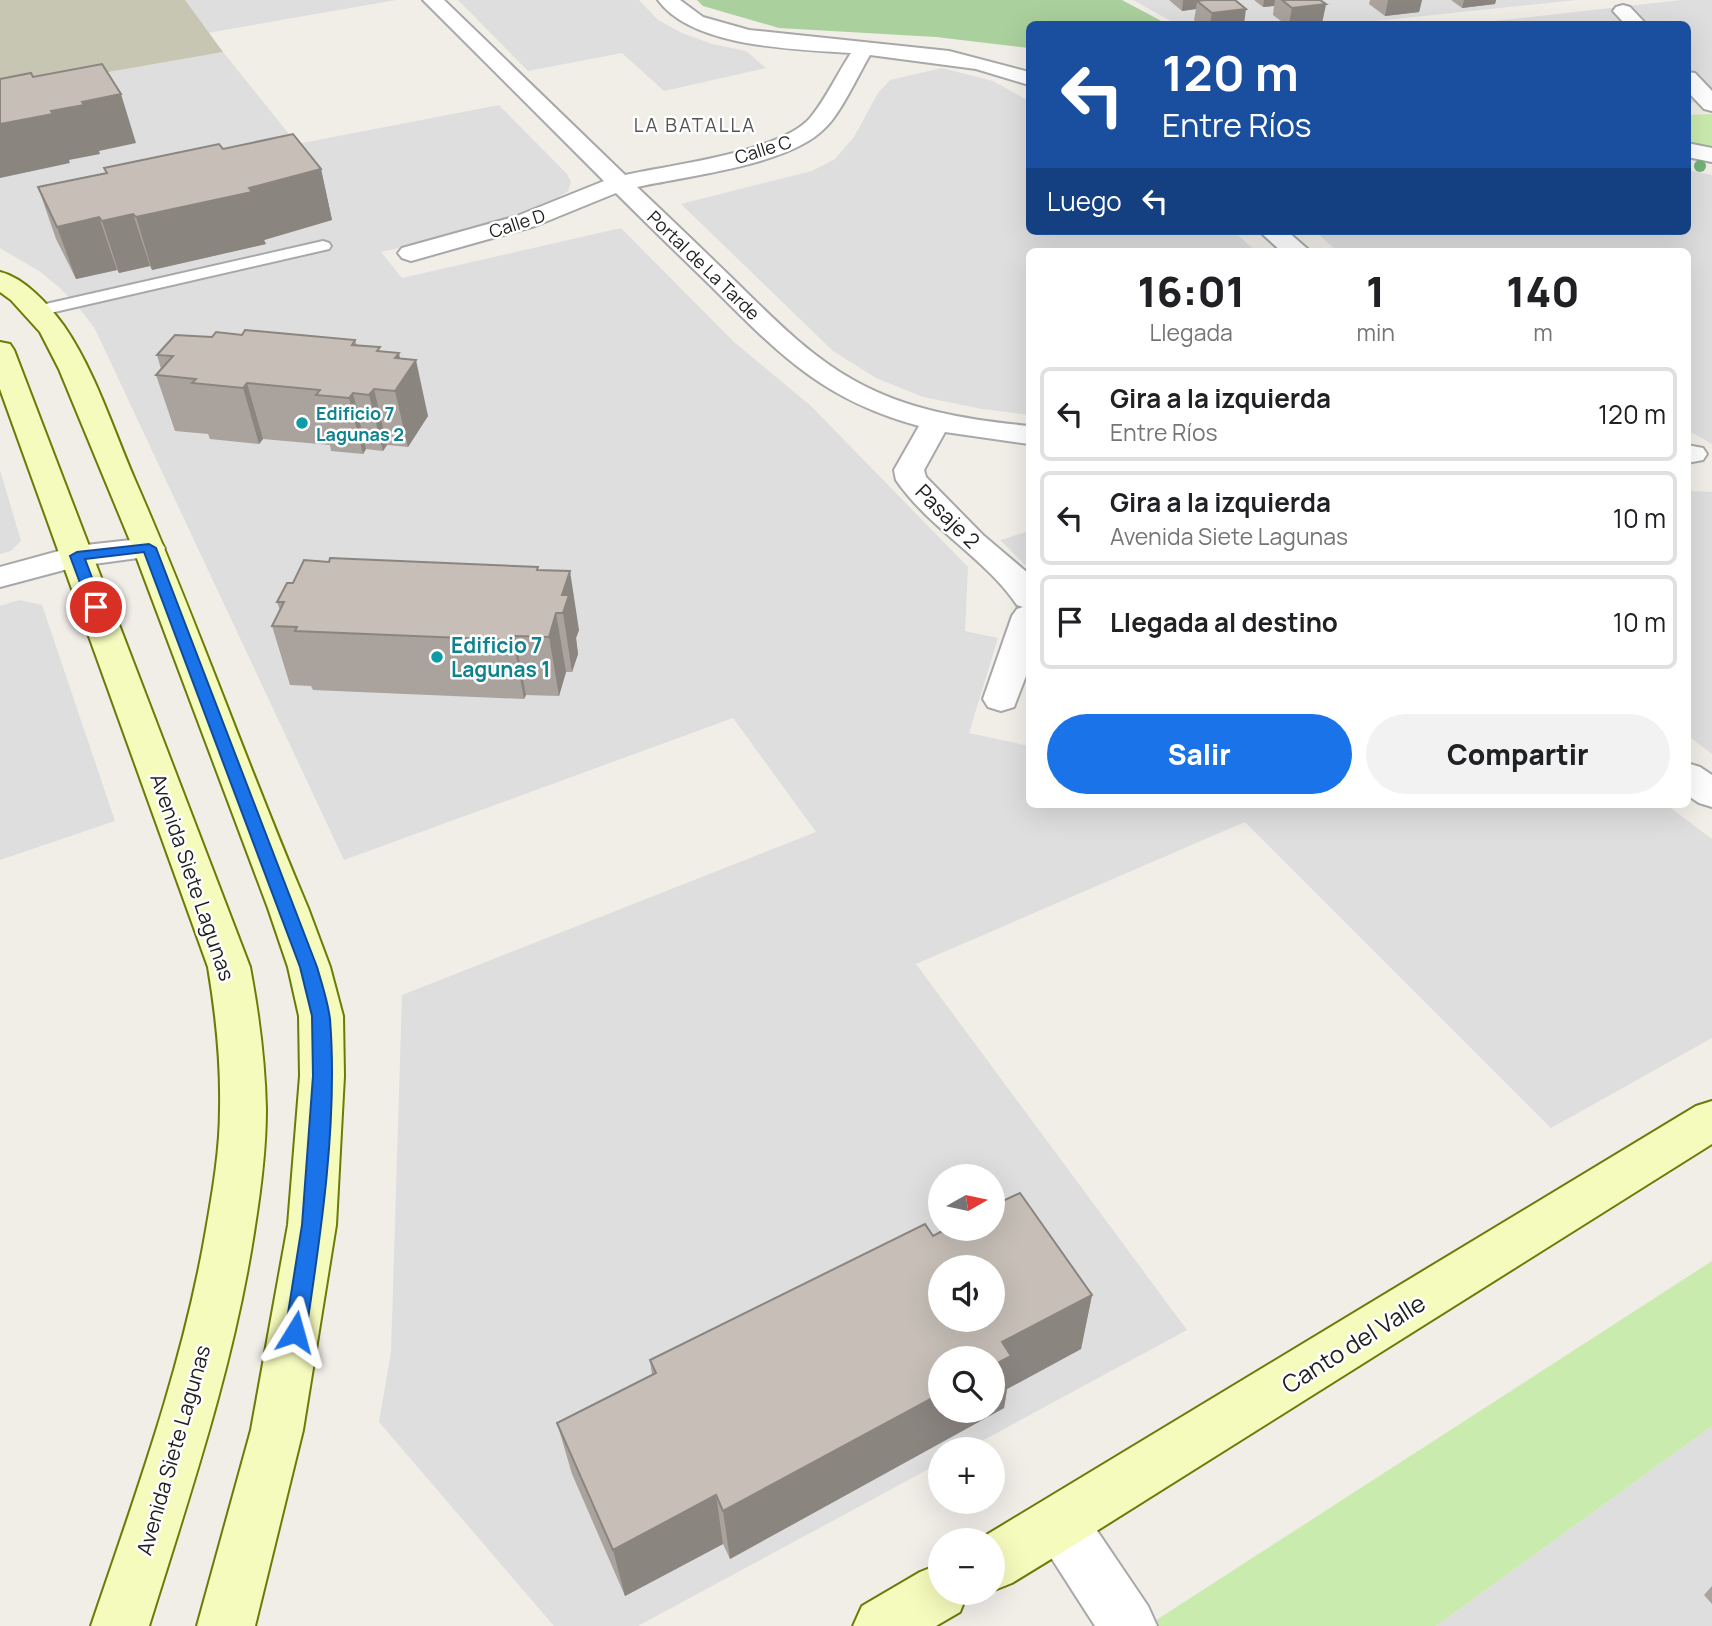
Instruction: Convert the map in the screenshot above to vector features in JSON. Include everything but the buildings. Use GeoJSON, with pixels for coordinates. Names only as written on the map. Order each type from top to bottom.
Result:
{"type":"FeatureCollection","features":[{"type":"Feature","properties":{"kind":"street","name":"Portal de La Tarde"},"geometry":{"type":"LineString","coordinates":[[433,0],[802,358],[821,373],[871,401],[936,421],[969,429],[1026,435]]}},
{"type":"Feature","properties":{"kind":"street"},"geometry":{"type":"LineString","coordinates":[[668,0],[685,14],[728,31],[863,50],[965,60],[1026,78]]}},
{"type":"Feature","properties":{"kind":"street","name":"Calle C"},"geometry":{"type":"LineString","coordinates":[[620,183],[757,154],[800,138],[817,124],[863,50]]}},
{"type":"Feature","properties":{"kind":"street"},"geometry":{"type":"LineString","coordinates":[[1691,82],[1712,104]]}},
{"type":"Feature","properties":{"kind":"street"},"geometry":{"type":"LineString","coordinates":[[1691,112],[1712,110]]}},
{"type":"Feature","properties":{"kind":"street"},"geometry":{"type":"LineString","coordinates":[[1691,151],[1712,155]]}},
{"type":"Feature","properties":{"kind":"street","name":"Calle D"},"geometry":{"type":"LineString","coordinates":[[411,253],[526,221],[620,183]]}},
{"type":"Feature","properties":{"kind":"street"},"geometry":{"type":"LineString","coordinates":[[1276,235],[1293,248]]}},
{"type":"Feature","properties":{"kind":"street","name":"Avenida Siete Lagunas"},"geometry":{"type":"LineString","coordinates":[[0,280],[37,311],[52,329],[35,371],[77,556],[229,967],[241,1041],[242,1125],[234,1211],[220,1279],[190,1398],[120,1626]]}},
{"type":"Feature","properties":{"kind":"street","name":"Avenida Siete Lagunas"},"geometry":{"type":"LineString","coordinates":[[35,371],[149,548],[288,908],[309,967],[321,1016],[322,1076],[312,1225],[277,1430],[226,1626]]}},
{"type":"Feature","properties":{"kind":"street","name":"Pasaje 2"},"geometry":{"type":"LineString","coordinates":[[936,421],[909,470],[911,480],[972,542],[1026,590]]}},
{"type":"Feature","properties":{"kind":"street"},"geometry":{"type":"LineString","coordinates":[[0,577],[77,556],[149,548]]}},
{"type":"Feature","properties":{"kind":"street"},"geometry":{"type":"LineString","coordinates":[[1001,699],[1026,625]]}},
{"type":"Feature","properties":{"kind":"street"},"geometry":{"type":"LineString","coordinates":[[1691,779],[1712,794]]}},
{"type":"Feature","properties":{"kind":"street","name":"Canto del Valle"},"geometry":{"type":"LineString","coordinates":[[1005,1555],[1712,1120]]}},
{"type":"Feature","properties":{"kind":"street"},"geometry":{"type":"LineString","coordinates":[[1060,1523],[1128,1626]]}},
{"type":"Feature","properties":{"kind":"street"},"geometry":{"type":"LineString","coordinates":[[882,1626],[928,1599]]}},
{"type":"Feature","properties":{"kind":"lane"},"geometry":{"type":"LineString","coordinates":[[37,311],[323,246]]}},
{"type":"Feature","properties":{"kind":"shaded area"},"geometry":{"type":"Polygon","coordinates":[[[0,0],[185,0],[223,52],[0,91],[0,0]]]}},
{"type":"Feature","properties":{"kind":"shaded area"},"geometry":{"type":"Polygon","coordinates":[[[185,0],[396,0],[207,33],[185,0]]]}},
{"type":"Feature","properties":{"kind":"shaded area"},"geometry":{"type":"Polygon","coordinates":[[[458,0],[639,0],[658,20],[682,33],[712,44],[746,51],[766,68],[664,91],[622,53],[528,71],[458,0]]]}},
{"type":"Feature","properties":{"kind":"shaded area"},"geometry":{"type":"Polygon","coordinates":[[[1133,0],[1577,0],[1376,21],[1171,21],[1133,0]]]}},
{"type":"Feature","properties":{"kind":"shaded area"},"geometry":{"type":"Polygon","coordinates":[[[1681,0],[1712,0],[1712,101],[1691,103],[1691,21],[1495,21],[1681,0]]]}},
{"type":"Feature","properties":{"kind":"shaded area"},"geometry":{"type":"Polygon","coordinates":[[[223,52],[297,144],[499,105],[567,174],[571,182],[568,191],[544,207],[460,234],[381,252],[402,278],[621,228],[734,342],[811,406],[968,567],[965,631],[998,638],[969,733],[1026,745],[1026,808],[1671,808],[1712,839],[1712,1038],[1551,1128],[1245,822],[916,964],[1187,1330],[989,1437],[928,1437],[928,1469],[638,1626],[554,1626],[379,1422],[391,1352],[402,995],[816,832],[733,718],[344,860],[95,329],[60,288],[39,271],[0,248],[0,91],[223,52]]]}},
{"type":"Feature","properties":{"kind":"shaded area"},"geometry":{"type":"Polygon","coordinates":[[[942,68],[993,81],[1026,99],[1026,235],[1238,235],[1252,248],[1026,248],[1026,415],[923,397],[876,378],[833,351],[681,204],[812,171],[835,159],[854,137],[878,93],[890,80],[942,68]]]}},
{"type":"Feature","properties":{"kind":"shaded area"},"geometry":{"type":"Polygon","coordinates":[[[1691,171],[1712,175],[1712,444],[1691,434],[1691,248],[1334,248],[1319,235],[1691,235],[1691,171]]]}},
{"type":"Feature","properties":{"kind":"shaded area"},"geometry":{"type":"Polygon","coordinates":[[[0,470],[21,541],[11,551],[0,554],[0,470]]]}},
{"type":"Feature","properties":{"kind":"shaded area"},"geometry":{"type":"Polygon","coordinates":[[[1691,491],[1712,492],[1712,754],[1691,738],[1691,491]]]}},
{"type":"Feature","properties":{"kind":"shaded area"},"geometry":{"type":"Polygon","coordinates":[[[1026,532],[1026,566],[1000,540],[1026,532]]]}},
{"type":"Feature","properties":{"kind":"shaded area"},"geometry":{"type":"Polygon","coordinates":[[[19,600],[42,605],[115,821],[0,860],[0,606],[19,600]]]}},
{"type":"Feature","properties":{"kind":"shaded area"},"geometry":{"type":"Polygon","coordinates":[[[1712,1426],[1712,1626],[1436,1626],[1712,1426]]]}},
{"type":"Feature","properties":{"kind":"green space"},"geometry":{"type":"Polygon","coordinates":[[[697,0],[1122,0],[1161,21],[1026,21],[1026,48],[936,37],[779,28],[703,6],[697,0]]]}},
{"type":"Feature","properties":{"kind":"green space"},"geometry":{"type":"Polygon","coordinates":[[[1712,114],[1712,150],[1691,146],[1691,115],[1712,114]]]}},
{"type":"Feature","properties":{"kind":"green space"},"geometry":{"type":"Polygon","coordinates":[[[1712,1261],[1712,1426],[1436,1626],[1147,1626],[1712,1261]]]}},
{"type":"Feature","properties":{"kind":"place","name":"Edificio 7 Lagunas 2"},"geometry":{"type":"Point","coordinates":[302,423]}},
{"type":"Feature","properties":{"kind":"place","name":"Edificio 7 Lagunas 1"},"geometry":{"type":"Point","coordinates":[437,657]}},
{"type":"Feature","properties":{"kind":"district","name":"LA BATALLA"},"geometry":{"type":"Point","coordinates":[695,125]}},
{"type":"Feature","properties":{"kind":"route"},"geometry":{"type":"LineString","coordinates":[[96,607],[77,556],[149,548],[309,967],[321,1016],[322,1076],[312,1225],[295,1332]]}}]}
